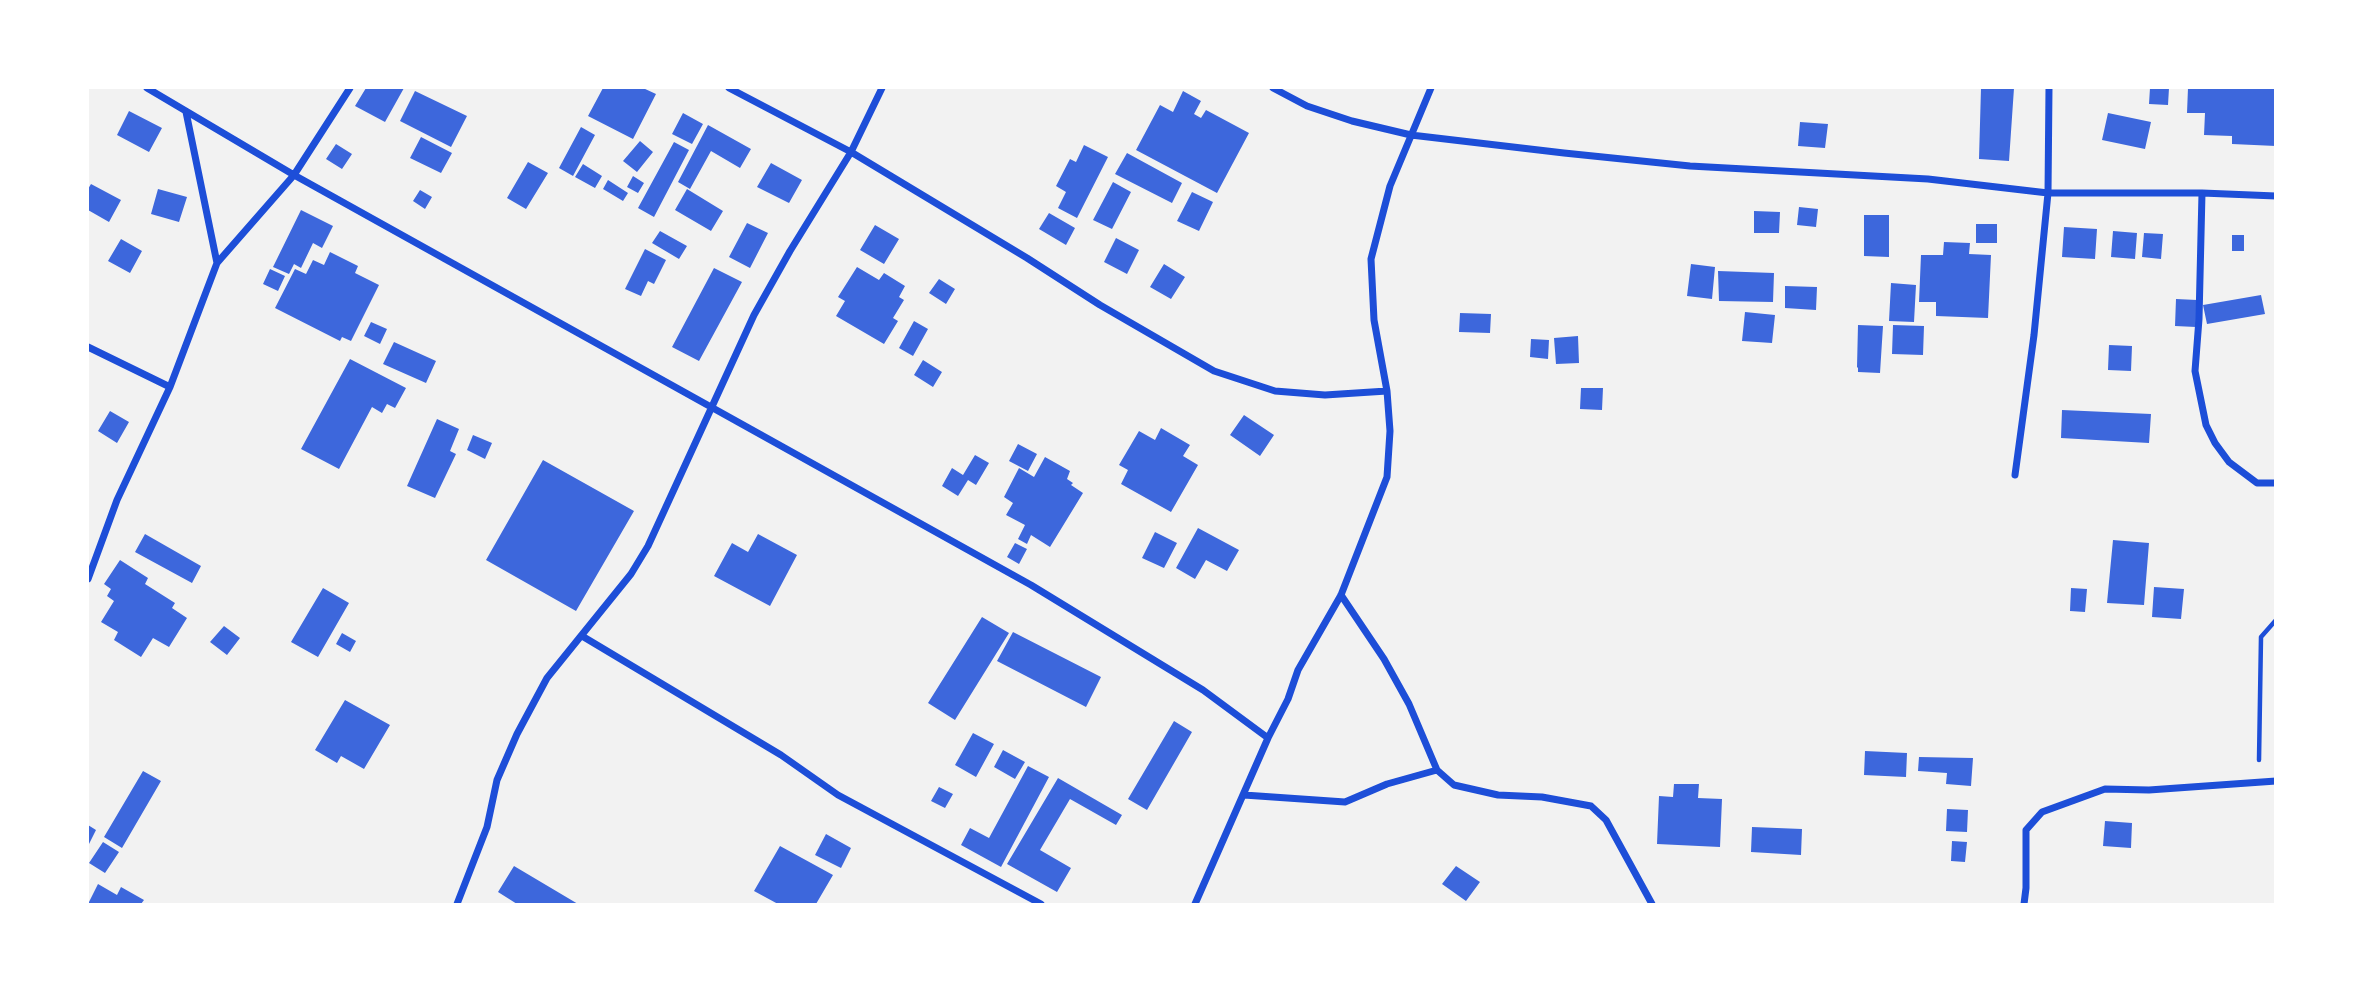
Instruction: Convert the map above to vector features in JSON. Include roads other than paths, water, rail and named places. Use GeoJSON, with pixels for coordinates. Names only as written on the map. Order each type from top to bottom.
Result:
{"type":"FeatureCollection","features":[{"type":"Feature","properties":{"kind":"street"},"geometry":{"type":"LineString","coordinates":[[147,88],[294,175],[1043,592],[1203,690],[1268,738]]}},
{"type":"Feature","properties":{"kind":"street"},"geometry":{"type":"LineString","coordinates":[[88,579],[117,500],[170,387],[217,263],[294,175],[350,88]]}},
{"type":"Feature","properties":{"kind":"street"},"geometry":{"type":"LineString","coordinates":[[729,88],[851,152],[1100,305],[1214,371],[1275,391],[1325,395],[1387,391]]}},
{"type":"Feature","properties":{"kind":"street"},"geometry":{"type":"LineString","coordinates":[[470,905],[458,903],[488,827],[497,780],[517,734],[547,678],[631,574],[648,546],[760,304],[851,152],[882,88]]}},
{"type":"Feature","properties":{"kind":"street"},"geometry":{"type":"LineString","coordinates":[[1273,88],[1307,106],[1352,121],[1411,135],[1690,166],[1928,179],[2048,193],[2276,196]]}},
{"type":"Feature","properties":{"kind":"street"},"geometry":{"type":"LineString","coordinates":[[1195,905],[1298,670],[1341,595],[1387,477],[1390,431],[1387,391],[1374,320],[1371,260],[1390,186],[1431,88]]}},
{"type":"Feature","properties":{"kind":"street"},"geometry":{"type":"LineString","coordinates":[[2014,475],[2034,335],[2048,193],[2049,88]]}},
{"type":"Feature","properties":{"kind":"street"},"geometry":{"type":"LineString","coordinates":[[186,112],[217,263]]}},
{"type":"Feature","properties":{"kind":"street"},"geometry":{"type":"LineString","coordinates":[[2202,193],[2195,371],[2206,425],[2229,462],[2257,483],[2276,483]]}},
{"type":"Feature","properties":{"kind":"street"},"geometry":{"type":"LineString","coordinates":[[88,347],[170,387]]}},
{"type":"Feature","properties":{"kind":"street"},"geometry":{"type":"LineString","coordinates":[[1341,595],[1384,659],[1409,704],[1437,770],[1454,785],[1497,794],[1542,797],[1591,806],[1606,820],[1652,905]]}},
{"type":"Feature","properties":{"kind":"street"},"geometry":{"type":"LineString","coordinates":[[582,636],[781,755],[838,795],[1041,905]]}},
{"type":"Feature","properties":{"kind":"street"},"geometry":{"type":"LineString","coordinates":[[1244,795],[1345,802],[1387,784],[1437,770]]}},
{"type":"Feature","properties":{"kind":"street"},"geometry":{"type":"LineString","coordinates":[[2024,905],[2026,830],[2042,812],[2105,789],[2148,790],[2276,781]]}}]}
